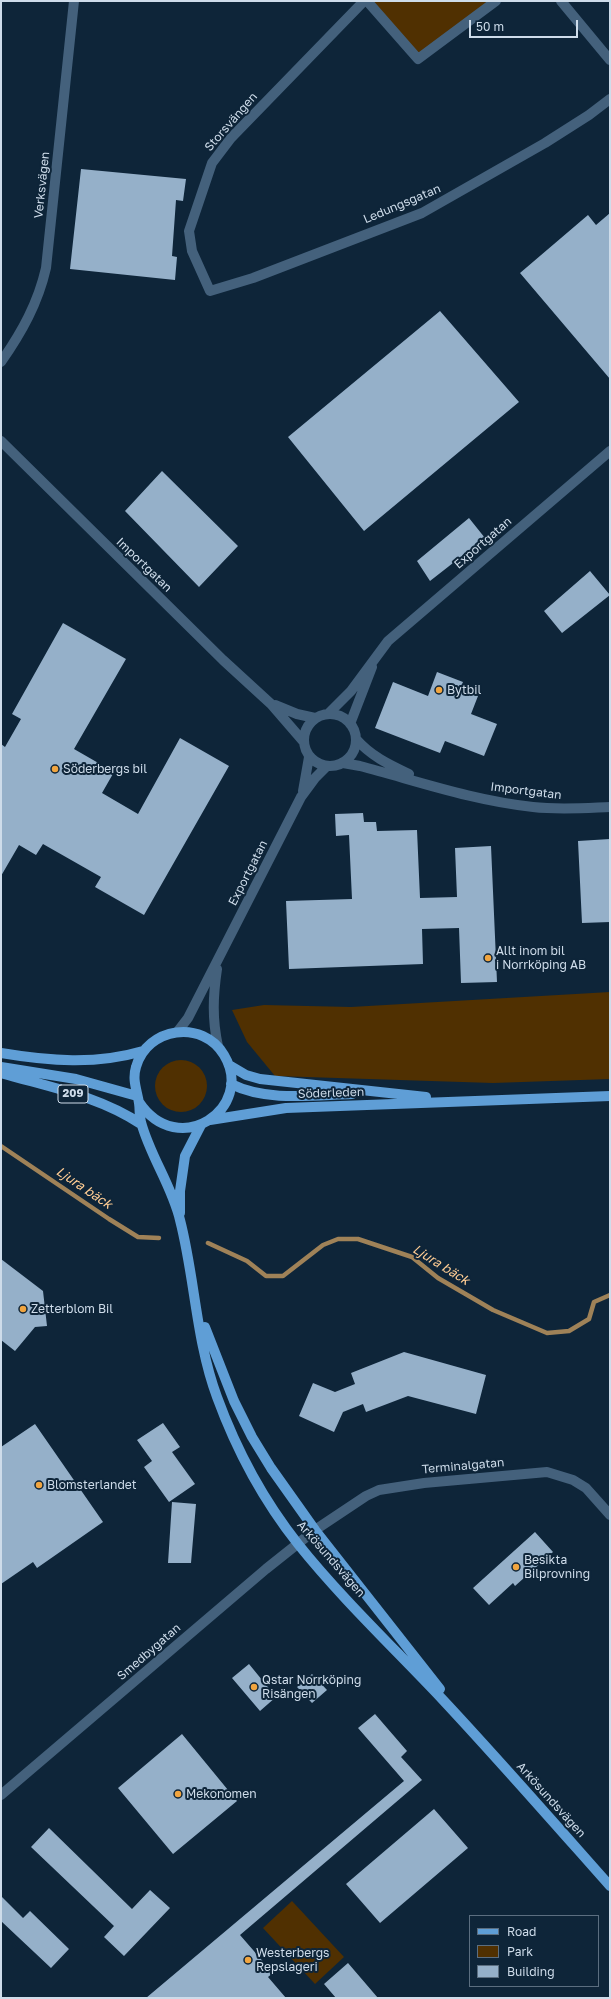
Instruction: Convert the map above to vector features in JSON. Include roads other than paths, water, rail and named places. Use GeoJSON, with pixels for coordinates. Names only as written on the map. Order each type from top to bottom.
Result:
{"type":"FeatureCollection","features":[{"type":"Feature","properties":{"kind":"main road"},"geometry":{"type":"LineString","coordinates":[[178,1032],[200,1034],[218,1046],[229,1066],[231,1084],[224,1104],[206,1122],[181,1128],[161,1124],[144,1110],[138,1099],[134,1078],[138,1059],[159,1037],[178,1032]]}},
{"type":"Feature","properties":{"kind":"main road"},"geometry":{"type":"LineString","coordinates":[[1,1053],[32,1058],[86,1061],[110,1059],[144,1051]]}},
{"type":"Feature","properties":{"kind":"main road","name":"Söderleden"},"geometry":{"type":"LineString","coordinates":[[229,1066],[246,1075],[260,1079],[454,1100]]}},
{"type":"Feature","properties":{"kind":"main road","name":"209"},"geometry":{"type":"LineString","coordinates":[[1,1067],[76,1079],[138,1099]]}},
{"type":"Feature","properties":{"kind":"main road","name":"209"},"geometry":{"type":"LineString","coordinates":[[1,1073],[92,1099],[119,1110],[142,1124]]}},
{"type":"Feature","properties":{"kind":"main road","name":"Söderleden"},"geometry":{"type":"LineString","coordinates":[[231,1084],[246,1090],[280,1095],[400,1094]]}},
{"type":"Feature","properties":{"kind":"main road","name":"Söderleden"},"geometry":{"type":"LineString","coordinates":[[206,1122],[286,1108],[454,1100],[522,1100],[610,1096]]}},
{"type":"Feature","properties":{"kind":"main road","name":"Arkösundsvägen"},"geometry":{"type":"LineString","coordinates":[[138,1099],[142,1124],[180,1217]]}},
{"type":"Feature","properties":{"kind":"main road","name":"Arkösundsvägen"},"geometry":{"type":"LineString","coordinates":[[206,1122],[185,1156],[180,1191],[180,1217],[205,1354],[216,1395],[233,1436],[250,1471],[297,1543],[473,1732],[610,1886]]}},
{"type":"Feature","properties":{"kind":"main road","name":"Arkösundsvägen"},"geometry":{"type":"LineString","coordinates":[[196,1304],[218,1363],[252,1437],[271,1468],[315,1530],[473,1732]]}},
{"type":"Feature","properties":{"kind":"street","name":"Verksvägen"},"geometry":{"type":"LineString","coordinates":[[1,362],[20,335],[41,289],[46,268],[74,1]]}},
{"type":"Feature","properties":{"kind":"street"},"geometry":{"type":"LineString","coordinates":[[365,1],[418,59],[496,1]]}},
{"type":"Feature","properties":{"kind":"street","name":"Storsvängen"},"geometry":{"type":"LineString","coordinates":[[210,291],[192,251],[189,231],[212,164],[237,132],[365,1]]}},
{"type":"Feature","properties":{"kind":"street"},"geometry":{"type":"LineString","coordinates":[[561,1],[610,60]]}},
{"type":"Feature","properties":{"kind":"street","name":"Ledungsgatan"},"geometry":{"type":"LineString","coordinates":[[210,291],[254,278],[422,213],[545,143],[589,115],[610,99]]}},
{"type":"Feature","properties":{"kind":"street","name":"Importgatan"},"geometry":{"type":"LineString","coordinates":[[1,441],[223,660],[271,704],[303,741]]}},
{"type":"Feature","properties":{"kind":"street","name":"Exportgatan"},"geometry":{"type":"LineString","coordinates":[[329,713],[343,699],[388,641],[610,451]]}},
{"type":"Feature","properties":{"kind":"street","name":"Exportgatan"},"geometry":{"type":"LineString","coordinates":[[350,724],[375,658]]}},
{"type":"Feature","properties":{"kind":"street","name":"Importgatan"},"geometry":{"type":"LineString","coordinates":[[271,704],[297,714],[315,718]]}},
{"type":"Feature","properties":{"kind":"street"},"geometry":{"type":"LineString","coordinates":[[329,713],[337,715],[350,724],[356,739],[353,752],[343,762],[327,766],[318,763],[309,757],[303,741],[306,728],[315,718],[329,713]]}},
{"type":"Feature","properties":{"kind":"street","name":"Importgatan"},"geometry":{"type":"LineString","coordinates":[[356,739],[365,749],[380,761],[440,788]]}},
{"type":"Feature","properties":{"kind":"street","name":"Exportgatan"},"geometry":{"type":"LineString","coordinates":[[301,797],[309,757]]}},
{"type":"Feature","properties":{"kind":"street","name":"Importgatan"},"geometry":{"type":"LineString","coordinates":[[343,762],[485,799],[534,808],[574,809],[610,806]]}},
{"type":"Feature","properties":{"kind":"street","name":"Exportgatan"},"geometry":{"type":"LineString","coordinates":[[178,1032],[184,1025],[301,797],[315,778],[327,766]]}},
{"type":"Feature","properties":{"kind":"street","name":"Exportgatan"},"geometry":{"type":"LineString","coordinates":[[218,960],[212,1009],[213,1024],[218,1046]]}},
{"type":"Feature","properties":{"kind":"street","name":"Terminalgatan"},"geometry":{"type":"LineString","coordinates":[[315,1530],[366,1496],[378,1490],[424,1483],[547,1472],[573,1480],[586,1488],[610,1515]]}},
{"type":"Feature","properties":{"kind":"street","name":"Smedbygatan"},"geometry":{"type":"LineString","coordinates":[[1,1795],[297,1543],[315,1530]]}},
{"type":"Feature","properties":{"kind":"waterway","name":"Ljura bäck"},"geometry":{"type":"LineString","coordinates":[[1,1146],[138,1237],[159,1238]]}},
{"type":"Feature","properties":{"kind":"waterway","name":"Ljura bäck"},"geometry":{"type":"LineString","coordinates":[[208,1243],[247,1261],[266,1276],[283,1276],[323,1245],[338,1239],[358,1239],[412,1257],[438,1278],[493,1310],[547,1333],[569,1331],[589,1319],[594,1302],[610,1295]]}},
{"type":"Feature","properties":{"kind":"place","name":"Bytbil"},"geometry":{"type":"Point","coordinates":[439,690]}},
{"type":"Feature","properties":{"kind":"place","name":"Söderbergs bil"},"geometry":{"type":"Point","coordinates":[55,769]}},
{"type":"Feature","properties":{"kind":"place","name":"Allt inom bil i Norrköping AB"},"geometry":{"type":"Point","coordinates":[488,958]}},
{"type":"Feature","properties":{"kind":"place","name":"Zetterblom Bil"},"geometry":{"type":"Point","coordinates":[23,1309]}},
{"type":"Feature","properties":{"kind":"place","name":"Blomsterlandet"},"geometry":{"type":"Point","coordinates":[39,1485]}},
{"type":"Feature","properties":{"kind":"place","name":"Besikta Bilprovning"},"geometry":{"type":"Point","coordinates":[516,1567]}},
{"type":"Feature","properties":{"kind":"place","name":"Qstar Norrköping Risängen"},"geometry":{"type":"Point","coordinates":[254,1687]}},
{"type":"Feature","properties":{"kind":"place","name":"Mekonomen"},"geometry":{"type":"Point","coordinates":[178,1794]}},
{"type":"Feature","properties":{"kind":"place","name":"Westerbergs Repslageri"},"geometry":{"type":"Point","coordinates":[248,1960]}}]}
